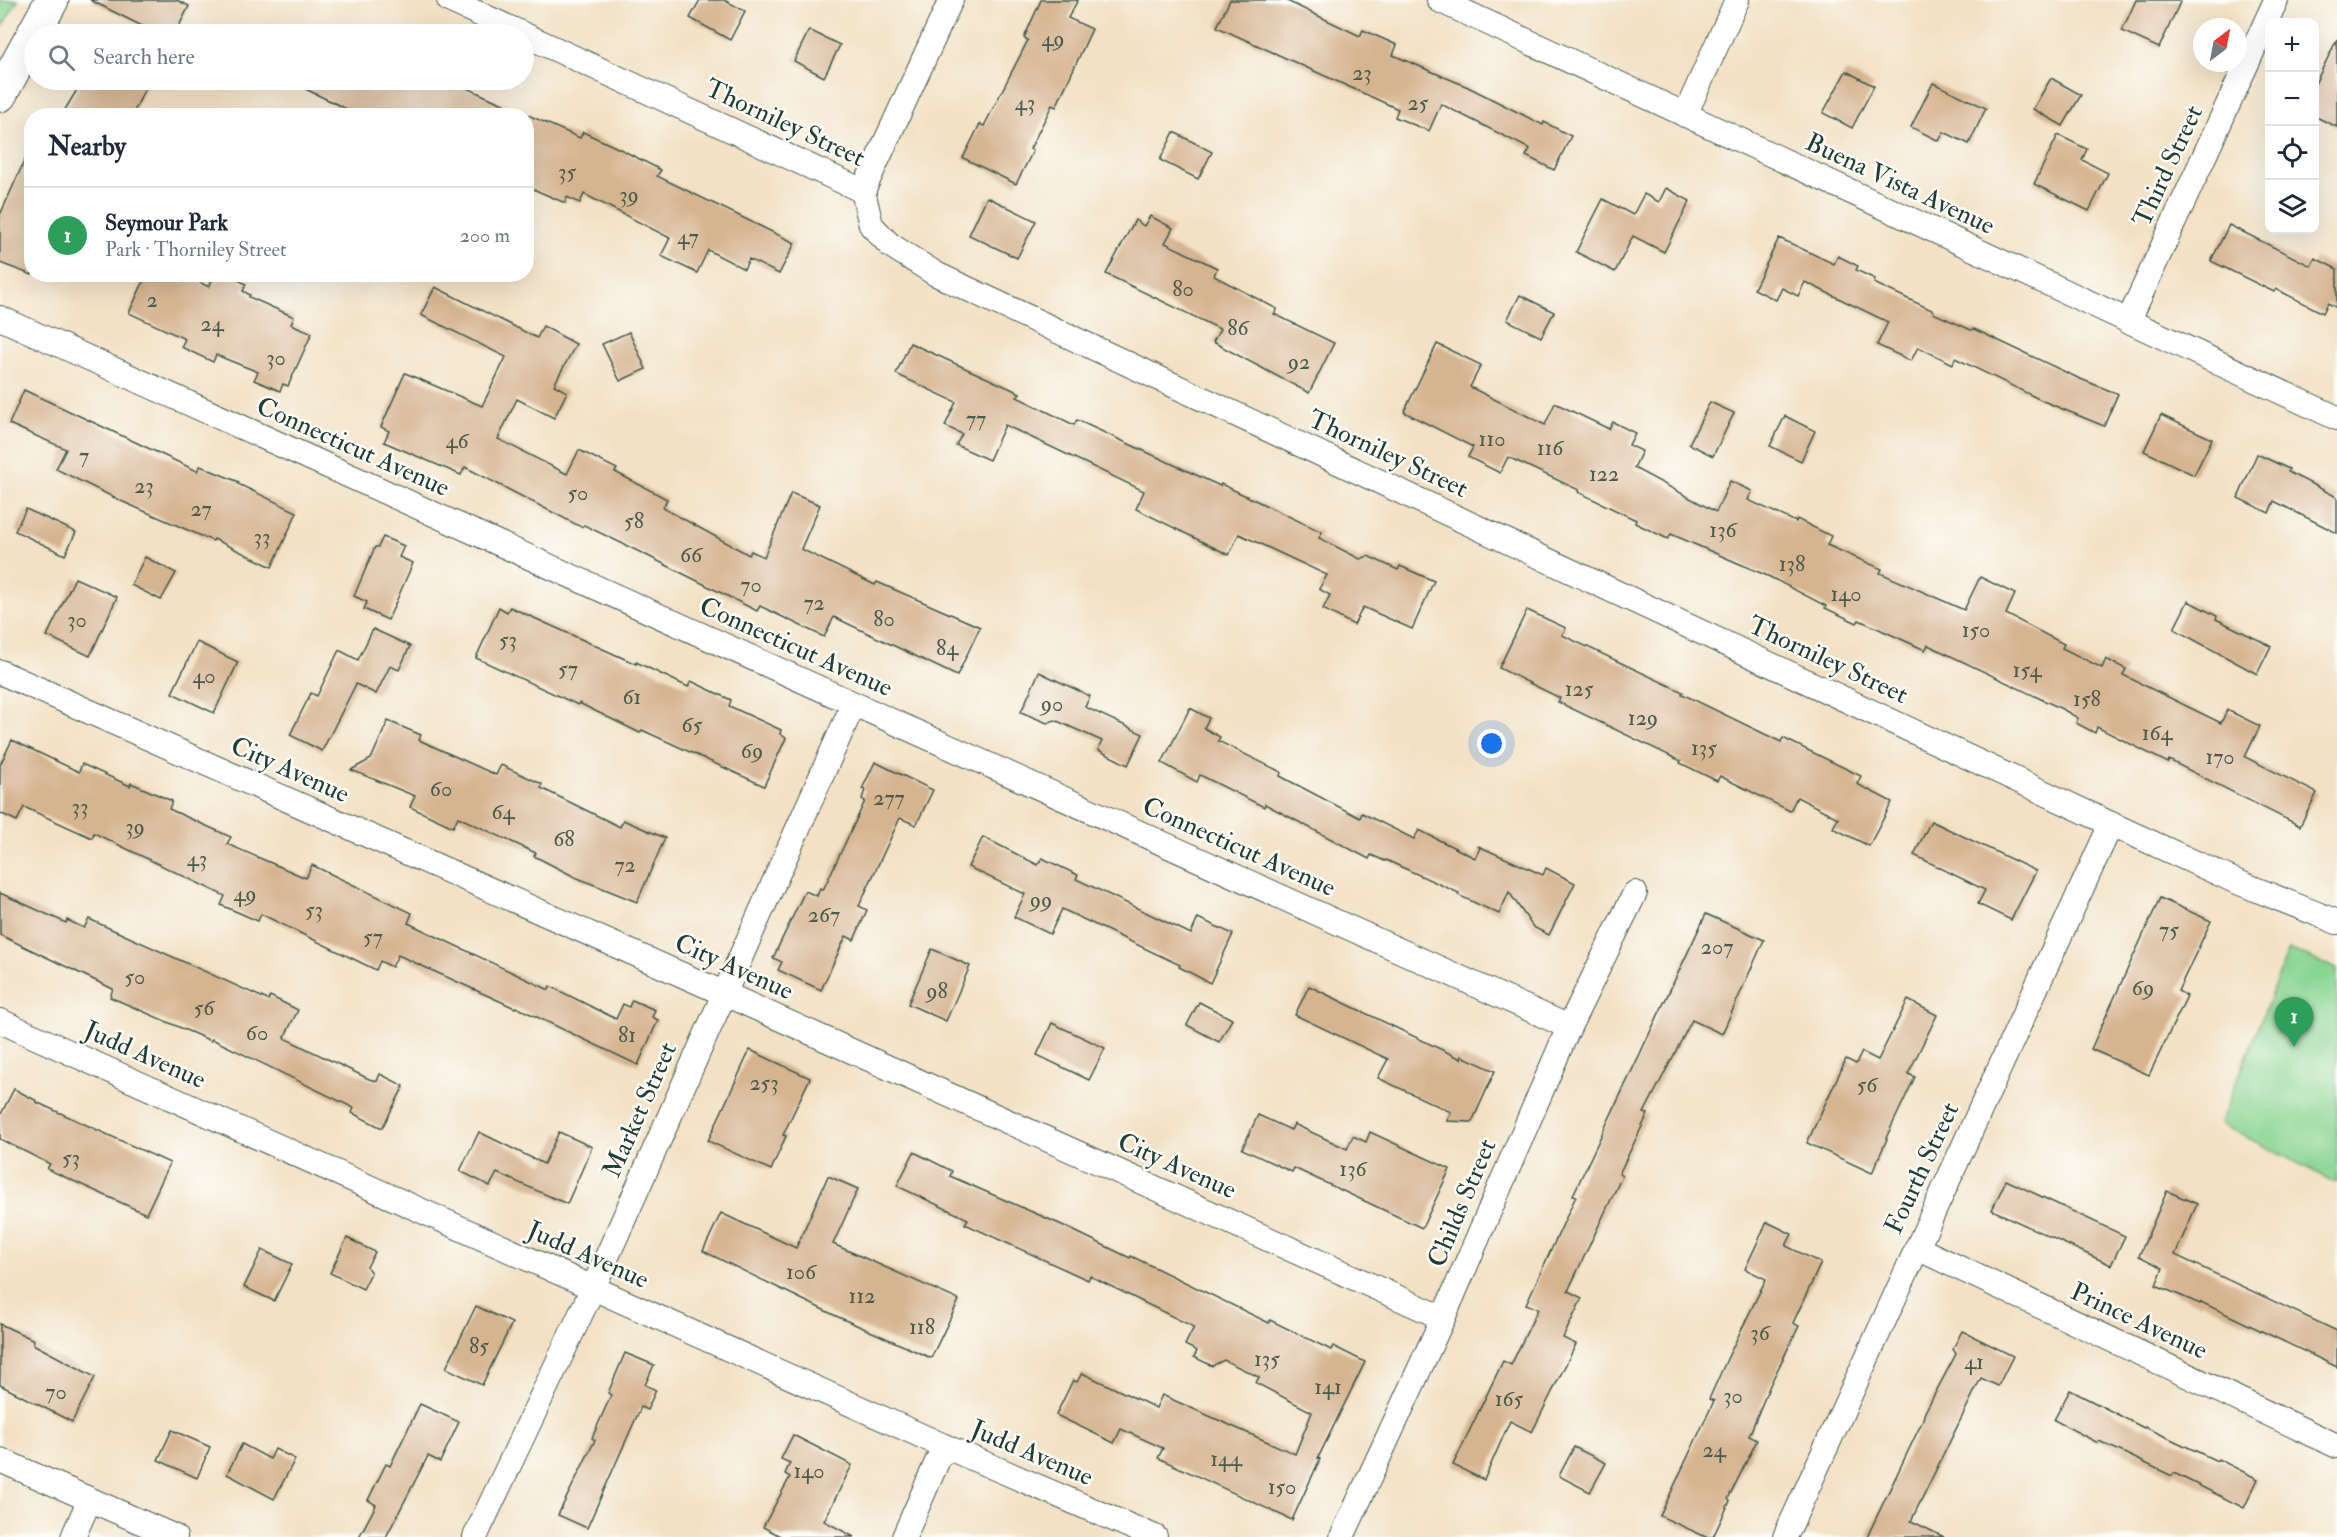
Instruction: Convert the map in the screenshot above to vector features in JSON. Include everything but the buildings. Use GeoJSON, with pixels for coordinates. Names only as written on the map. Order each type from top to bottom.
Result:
{"type":"FeatureCollection","features":[{"type":"Feature","properties":{"kind":"street"},"geometry":{"type":"LineString","coordinates":[[39,24],[52,0]]}},
{"type":"Feature","properties":{"kind":"street","name":"Thorniley Street"},"geometry":{"type":"LineString","coordinates":[[449,0],[501,24]]}},
{"type":"Feature","properties":{"kind":"street"},"geometry":{"type":"LineString","coordinates":[[863,191],[951,0]]}},
{"type":"Feature","properties":{"kind":"street","name":"Buena Vista Avenue"},"geometry":{"type":"LineString","coordinates":[[1439,0],[2337,418]]}},
{"type":"Feature","properties":{"kind":"street"},"geometry":{"type":"LineString","coordinates":[[1685,115],[1737,0]]}},
{"type":"Feature","properties":{"kind":"street","name":"Third Street"},"geometry":{"type":"LineString","coordinates":[[2128,322],[2276,0]]}},
{"type":"Feature","properties":{"kind":"street","name":"Thorniley Street"},"geometry":{"type":"LineString","coordinates":[[534,39],[863,191],[871,225],[890,245],[936,274],[2110,824],[2235,881],[2337,922]]}},
{"type":"Feature","properties":{"kind":"street"},"geometry":{"type":"LineString","coordinates":[[0,96],[24,52]]}},
{"type":"Feature","properties":{"kind":"street","name":"Connecticut Avenue"},"geometry":{"type":"LineString","coordinates":[[0,318],[1569,1027]]}},
{"type":"Feature","properties":{"kind":"street","name":"City Avenue"},"geometry":{"type":"LineString","coordinates":[[0,672],[723,993],[1443,1318]]}},
{"type":"Feature","properties":{"kind":"street","name":"Market Street"},"geometry":{"type":"LineString","coordinates":[[475,1537],[592,1288],[853,705]]}},
{"type":"Feature","properties":{"kind":"street","name":"Fourth Street"},"geometry":{"type":"LineString","coordinates":[[1785,1537],[2110,824]]}},
{"type":"Feature","properties":{"kind":"street","name":"Childs Street"},"geometry":{"type":"LineString","coordinates":[[1342,1537],[1443,1318],[1569,1027],[1635,893]]}},
{"type":"Feature","properties":{"kind":"street","name":"Judd Avenue"},"geometry":{"type":"LineString","coordinates":[[0,1021],[944,1446],[1155,1537]]}},
{"type":"Feature","properties":{"kind":"street","name":"Prince Avenue"},"geometry":{"type":"LineString","coordinates":[[1917,1248],[2337,1446]]}},
{"type":"Feature","properties":{"kind":"street"},"geometry":{"type":"LineString","coordinates":[[904,1537],[944,1446]]}},
{"type":"Feature","properties":{"kind":"street"},"geometry":{"type":"LineString","coordinates":[[0,1460],[175,1537]]}},
{"type":"Feature","properties":{"kind":"street"},"geometry":{"type":"LineString","coordinates":[[73,1537],[89,1501]]}},
{"type":"Feature","properties":{"kind":"green space"},"geometry":{"type":"Polygon","coordinates":[[[0,0],[18,0],[0,30],[0,0]]]}},
{"type":"Feature","properties":{"kind":"green space"},"geometry":{"type":"Polygon","coordinates":[[[2289,949],[2337,969],[2337,1183],[2220,1124],[2289,949]]]}},
{"type":"Feature","properties":{"kind":"place","name":"Seymour Park"},"geometry":{"type":"Point","coordinates":[2294,1047]}}]}
